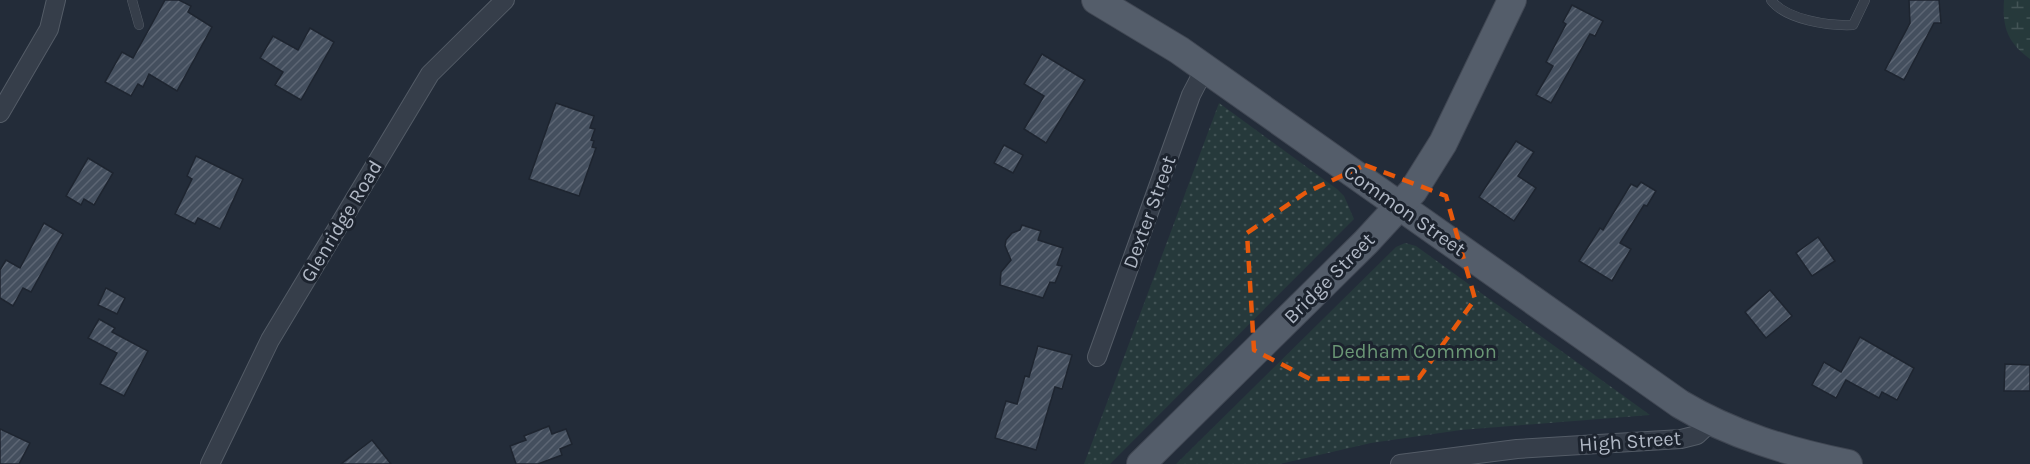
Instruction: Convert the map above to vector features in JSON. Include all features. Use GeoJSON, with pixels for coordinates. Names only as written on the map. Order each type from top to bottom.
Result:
{"type":"FeatureCollection","features":[{"type":"Feature","properties":{"kind":"main road","name":"Common Street"},"geometry":{"type":"LineString","coordinates":[[1096,0],[1154,33],[1664,394],[1711,422]]}},
{"type":"Feature","properties":{"kind":"main road","name":"Bridge Street"},"geometry":{"type":"LineString","coordinates":[[1141,464],[1400,206],[1423,177],[1443,143],[1512,0]]}},
{"type":"Feature","properties":{"kind":"main road"},"geometry":{"type":"LineString","coordinates":[[1711,422],[1769,445],[1848,464]]}},
{"type":"Feature","properties":{"kind":"street"},"geometry":{"type":"LineString","coordinates":[[0,113],[49,29],[56,0]]}},
{"type":"Feature","properties":{"kind":"street","name":"Glenridge Road"},"geometry":{"type":"LineString","coordinates":[[210,464],[270,340],[430,74],[504,0]]}},
{"type":"Feature","properties":{"kind":"street","name":"Dexter Street"},"geometry":{"type":"LineString","coordinates":[[1097,357],[1191,95],[1205,68]]}},
{"type":"Feature","properties":{"kind":"street","name":"High Street"},"geometry":{"type":"LineString","coordinates":[[1401,464],[1536,447],[1681,439],[1703,432],[1711,422]]}},
{"type":"Feature","properties":{"kind":"lane"},"geometry":{"type":"LineString","coordinates":[[132,0],[139,25]]}},
{"type":"Feature","properties":{"kind":"lane"},"geometry":{"type":"LineString","coordinates":[[1771,0],[1804,19],[1832,26],[1853,25],[1865,0]]}},
{"type":"Feature","properties":{"kind":"highlighted area"},"geometry":{"type":"Polygon","coordinates":[[[1365,165],[1446,196],[1475,299],[1419,378],[1310,379],[1254,350],[1247,233],[1305,193],[1365,165]]]}},
{"type":"Feature","properties":{"kind":"green space"},"geometry":{"type":"Polygon","coordinates":[[[2004,0],[2030,0],[2030,59],[2016,47],[2008,34],[2004,19],[2004,0]]]}},
{"type":"Feature","properties":{"kind":"green space"},"geometry":{"type":"Polygon","coordinates":[[[1219,103],[1337,189],[1344,196],[1354,219],[1110,464],[1084,464],[1219,103]]]}},
{"type":"Feature","properties":{"kind":"green space","name":"Dedham Common"},"geometry":{"type":"Polygon","coordinates":[[[1405,243],[1416,246],[1650,415],[1461,430],[1371,443],[1280,464],[1176,464],[1396,247],[1405,243]]]}},
{"type":"Feature","properties":{"kind":"building"},"geometry":{"type":"Polygon","coordinates":[[[165,0],[179,0],[191,6],[188,12],[212,27],[177,91],[149,74],[143,87],[138,84],[131,96],[105,82],[122,52],[133,58],[165,0]]]}},
{"type":"Feature","properties":{"kind":"building"},"geometry":{"type":"Polygon","coordinates":[[[1909,0],[1939,0],[1941,23],[1934,23],[1904,80],[1885,70],[1910,23],[1909,0]]]}},
{"type":"Feature","properties":{"kind":"building"},"geometry":{"type":"Polygon","coordinates":[[[1572,5],[1603,21],[1595,36],[1590,34],[1551,103],[1536,95],[1553,66],[1546,62],[1566,24],[1563,22],[1572,5]]]}},
{"type":"Feature","properties":{"kind":"building"},"geometry":{"type":"Polygon","coordinates":[[[310,28],[334,42],[301,100],[275,85],[283,72],[260,58],[273,36],[298,50],[310,28]]]}},
{"type":"Feature","properties":{"kind":"building"},"geometry":{"type":"Polygon","coordinates":[[[1042,54],[1085,80],[1046,143],[1024,129],[1044,96],[1024,84],[1042,54]]]}},
{"type":"Feature","properties":{"kind":"building"},"geometry":{"type":"Polygon","coordinates":[[[556,103],[594,116],[590,128],[595,129],[591,140],[594,141],[592,147],[596,148],[579,196],[529,179],[556,103]]]}},
{"type":"Feature","properties":{"kind":"building"},"geometry":{"type":"Polygon","coordinates":[[[1516,141],[1534,152],[1518,176],[1536,188],[1514,221],[1479,197],[1516,141]]]}},
{"type":"Feature","properties":{"kind":"building"},"geometry":{"type":"Polygon","coordinates":[[[1004,145],[1023,155],[1013,173],[994,163],[1004,145]]]}},
{"type":"Feature","properties":{"kind":"building"},"geometry":{"type":"Polygon","coordinates":[[[196,156],[243,179],[220,229],[198,218],[195,224],[175,214],[192,179],[187,176],[196,156]]]}},
{"type":"Feature","properties":{"kind":"building"},"geometry":{"type":"Polygon","coordinates":[[[88,158],[113,173],[94,205],[84,199],[81,205],[66,196],[88,158]]]}},
{"type":"Feature","properties":{"kind":"building"},"geometry":{"type":"Polygon","coordinates":[[[1641,182],[1656,191],[1647,206],[1644,205],[1620,243],[1631,249],[1612,281],[1579,261],[1600,228],[1603,230],[1631,184],[1637,187],[1641,182]]]}},
{"type":"Feature","properties":{"kind":"building"},"geometry":{"type":"Polygon","coordinates":[[[44,223],[63,234],[31,292],[23,288],[13,306],[0,298],[0,270],[6,260],[20,268],[44,223]]]}},
{"type":"Feature","properties":{"kind":"building"},"geometry":{"type":"Polygon","coordinates":[[[1022,225],[1041,231],[1038,240],[1063,248],[1057,265],[1062,266],[1055,283],[1050,282],[1043,298],[1000,285],[1001,272],[1011,260],[1005,246],[1006,240],[1012,233],[1020,230],[1022,225]]]}},
{"type":"Feature","properties":{"kind":"building"},"geometry":{"type":"Polygon","coordinates":[[[1818,237],[1835,261],[1812,276],[1796,253],[1818,237]]]}},
{"type":"Feature","properties":{"kind":"building"},"geometry":{"type":"Polygon","coordinates":[[[106,288],[125,298],[117,314],[98,305],[106,288]]]}},
{"type":"Feature","properties":{"kind":"building"},"geometry":{"type":"Polygon","coordinates":[[[1770,290],[1792,316],[1766,338],[1745,312],[1770,290]]]}},
{"type":"Feature","properties":{"kind":"building"},"geometry":{"type":"Polygon","coordinates":[[[99,319],[115,328],[112,332],[148,351],[124,396],[100,384],[117,353],[88,338],[99,319]]]}},
{"type":"Feature","properties":{"kind":"building"},"geometry":{"type":"Polygon","coordinates":[[[1860,337],[1914,368],[1897,400],[1882,392],[1879,398],[1846,380],[1836,398],[1812,385],[1824,362],[1841,372],[1860,337]]]}},
{"type":"Feature","properties":{"kind":"building"},"geometry":{"type":"Polygon","coordinates":[[[1038,346],[1072,355],[1062,389],[1055,387],[1036,450],[995,438],[1006,401],[1017,404],[1025,376],[1029,377],[1038,346]]]}},
{"type":"Feature","properties":{"kind":"building"},"geometry":{"type":"Polygon","coordinates":[[[2005,364],[2030,365],[2030,391],[2004,391],[2005,364]]]}},
{"type":"Feature","properties":{"kind":"building"},"geometry":{"type":"Polygon","coordinates":[[[549,426],[552,434],[566,429],[572,444],[560,449],[562,455],[538,464],[516,464],[510,446],[526,440],[524,436],[549,426]]]}},
{"type":"Feature","properties":{"kind":"building"},"geometry":{"type":"Polygon","coordinates":[[[0,429],[30,443],[19,464],[0,464],[0,429]]]}},
{"type":"Feature","properties":{"kind":"building"},"geometry":{"type":"Polygon","coordinates":[[[372,440],[391,464],[341,464],[372,440]]]}}]}
